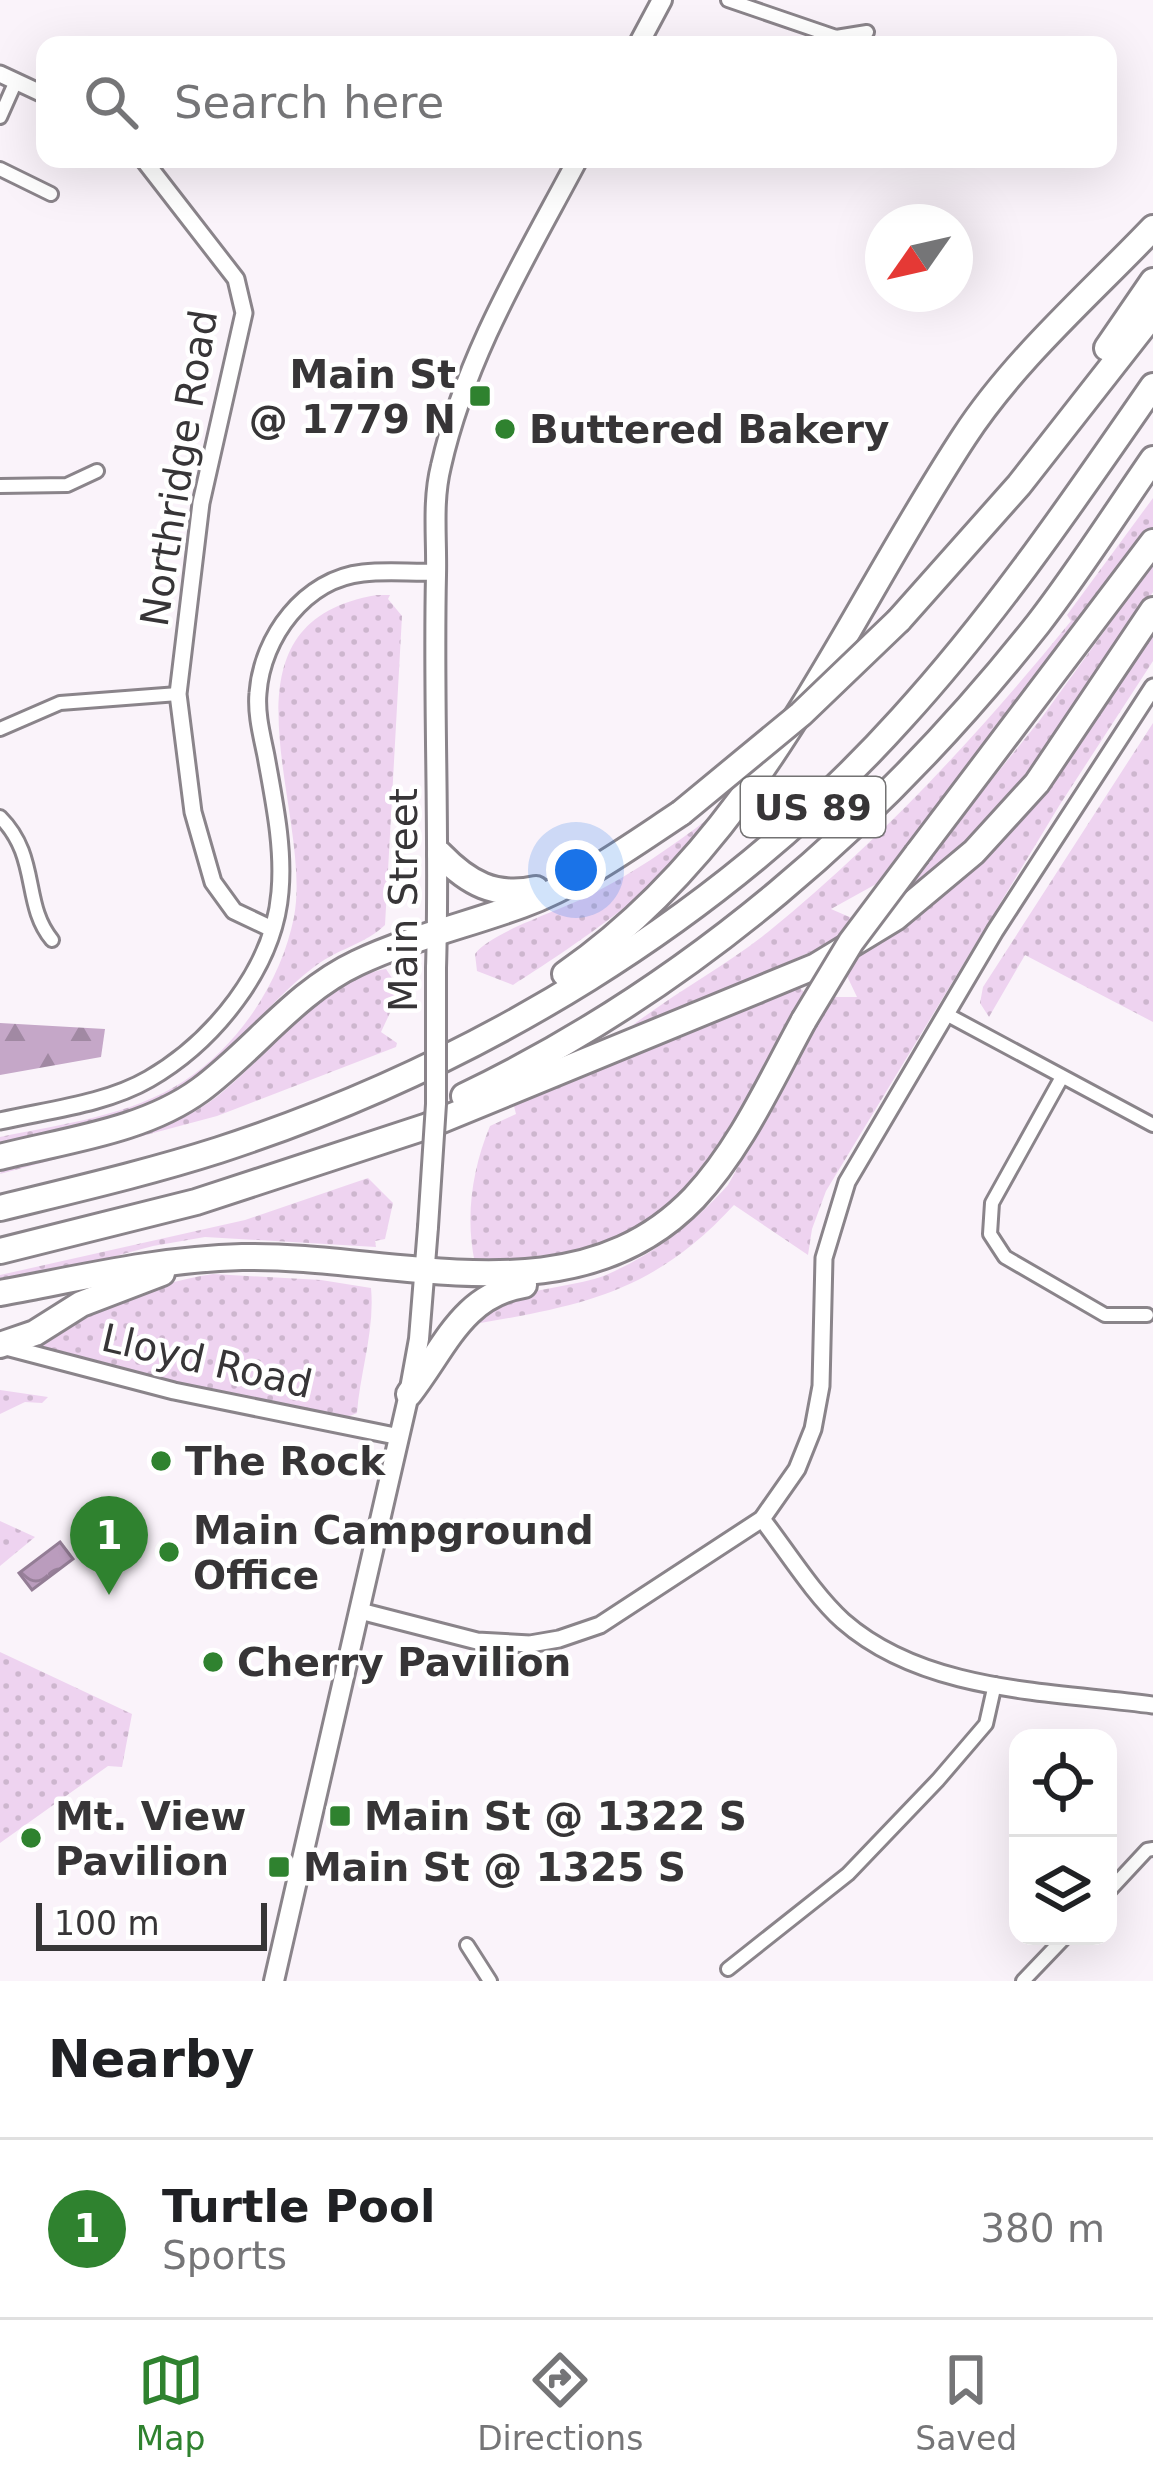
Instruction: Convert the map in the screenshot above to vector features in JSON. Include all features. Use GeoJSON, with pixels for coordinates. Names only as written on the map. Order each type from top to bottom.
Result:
{"type":"FeatureCollection","features":[{"type":"Feature","properties":{"kind":"highway"},"geometry":{"type":"LineString","coordinates":[[357,1096],[578,965],[637,916],[716,836],[770,760],[964,436],[1030,356],[1153,228]]}},
{"type":"Feature","properties":{"kind":"highway"},"geometry":{"type":"LineString","coordinates":[[998,506],[1153,281]]}},
{"type":"Feature","properties":{"kind":"highway"},"geometry":{"type":"LineString","coordinates":[[0,1156],[132,1123],[180,1102],[210,1082],[314,988],[355,964],[526,904],[614,858],[681,813],[801,715],[899,620],[1153,314]]}},
{"type":"Feature","properties":{"kind":"highway","name":"US 89"},"geometry":{"type":"LineString","coordinates":[[0,1208],[222,1149],[357,1096],[455,1053],[624,955],[696,905],[807,813],[958,655],[1153,386]]}},
{"type":"Feature","properties":{"kind":"highway","name":"US 89"},"geometry":{"type":"LineString","coordinates":[[0,1251],[196,1202],[342,1152],[558,1046],[703,951],[826,853],[931,748],[1040,621],[1153,459]]}},
{"type":"Feature","properties":{"kind":"highway"},"geometry":{"type":"LineString","coordinates":[[0,1293],[173,1259],[244,1257],[499,1275],[563,1269],[609,1256],[642,1238],[694,1197],[741,1134],[851,942],[1153,542]]}},
{"type":"Feature","properties":{"kind":"highway"},"geometry":{"type":"LineString","coordinates":[[342,1152],[425,1126],[774,986],[895,918],[974,852],[1037,783],[1153,610]]}},
{"type":"Feature","properties":{"kind":"highway"},"geometry":{"type":"LineString","coordinates":[[440,854],[483,888],[511,894],[567,882]]}},
{"type":"Feature","properties":{"kind":"highway"},"geometry":{"type":"LineString","coordinates":[[0,1346],[35,1333],[81,1304],[193,1261]]}},
{"type":"Feature","properties":{"kind":"highway"},"geometry":{"type":"LineString","coordinates":[[410,1394],[474,1304],[502,1288],[543,1281],[563,1269]]}},
{"type":"Feature","properties":{"kind":"main road"},"geometry":{"type":"LineString","coordinates":[[643,36],[662,0]]}},
{"type":"Feature","properties":{"kind":"main road","name":"Main Street"},"geometry":{"type":"LineString","coordinates":[[426,1268],[436,1104],[440,854],[433,639],[440,471],[478,347],[573,168]]}},
{"type":"Feature","properties":{"kind":"main road"},"geometry":{"type":"LineString","coordinates":[[274,1981],[410,1394],[426,1268]]}},
{"type":"Feature","properties":{"kind":"street"},"geometry":{"type":"LineString","coordinates":[[728,0],[830,36]]}},
{"type":"Feature","properties":{"kind":"street"},"geometry":{"type":"LineString","coordinates":[[846,36],[867,32]]}},
{"type":"Feature","properties":{"kind":"street"},"geometry":{"type":"LineString","coordinates":[[0,117],[8,78],[36,91]]}},
{"type":"Feature","properties":{"kind":"street","name":"Northridge Road"},"geometry":{"type":"LineString","coordinates":[[150,168],[236,279],[244,313],[201,503],[178,694],[193,812],[213,882],[234,911],[272,929]]}},
{"type":"Feature","properties":{"kind":"street"},"geometry":{"type":"LineString","coordinates":[[0,169],[51,194]]}},
{"type":"Feature","properties":{"kind":"street"},"geometry":{"type":"LineString","coordinates":[[0,485],[67,485],[98,471]]}},
{"type":"Feature","properties":{"kind":"street"},"geometry":{"type":"LineString","coordinates":[[0,1121],[89,1101],[146,1082],[197,1045],[234,1004],[272,929],[280,894],[279,838],[258,692],[270,646],[294,608],[324,584],[361,573],[436,572]]}},
{"type":"Feature","properties":{"kind":"street"},"geometry":{"type":"LineString","coordinates":[[360,1611],[477,1642],[559,1640],[612,1618],[762,1519],[797,1468],[813,1429],[821,1386],[824,1258],[847,1182],[995,931],[1153,687]]}},
{"type":"Feature","properties":{"kind":"street"},"geometry":{"type":"LineString","coordinates":[[0,729],[60,703],[178,694]]}},
{"type":"Feature","properties":{"kind":"street"},"geometry":{"type":"LineString","coordinates":[[0,818],[13,830],[30,866],[40,925],[52,940]]}},
{"type":"Feature","properties":{"kind":"street"},"geometry":{"type":"LineString","coordinates":[[946,1014],[1153,1125]]}},
{"type":"Feature","properties":{"kind":"street"},"geometry":{"type":"LineString","coordinates":[[1062,1077],[992,1202],[990,1234],[1005,1257],[1105,1315],[1147,1315]]}},
{"type":"Feature","properties":{"kind":"street","name":"Lloyd Road"},"geometry":{"type":"LineString","coordinates":[[0,1346],[174,1391],[400,1437]]}},
{"type":"Feature","properties":{"kind":"street"},"geometry":{"type":"LineString","coordinates":[[762,1519],[842,1620],[904,1662],[995,1684],[1153,1706]]}},
{"type":"Feature","properties":{"kind":"street"},"geometry":{"type":"LineString","coordinates":[[728,1969],[848,1874],[938,1780],[986,1724],[995,1684]]}},
{"type":"Feature","properties":{"kind":"street"},"geometry":{"type":"LineString","coordinates":[[1117,1882],[1153,1849]]}},
{"type":"Feature","properties":{"kind":"street"},"geometry":{"type":"LineString","coordinates":[[1024,1981],[1058,1945]]}},
{"type":"Feature","properties":{"kind":"street"},"geometry":{"type":"LineString","coordinates":[[467,1946],[490,1981]]}},
{"type":"Feature","properties":{"kind":"shaded area"},"geometry":{"type":"Polygon","coordinates":[[[1153,498],[1153,527],[1003,731],[878,883],[831,909],[854,919],[842,938],[617,1038],[768,932],[889,823],[1071,621],[1067,615],[1153,498]]]}},
{"type":"Feature","properties":{"kind":"shaded area"},"geometry":{"type":"Polygon","coordinates":[[[1153,564],[1153,592],[1030,773],[949,858],[902,891],[1040,720],[1153,564]]]}},
{"type":"Feature","properties":{"kind":"shaded area"},"geometry":{"type":"Polygon","coordinates":[[[390,595],[388,599],[402,616],[385,925],[307,972],[221,1058],[172,1093],[88,1124],[0,1145],[0,1137],[95,1117],[163,1093],[223,1049],[255,1010],[279,965],[294,917],[296,874],[279,727],[281,681],[295,642],[325,613],[390,595]]]}},
{"type":"Feature","properties":{"kind":"shaded area"},"geometry":{"type":"Polygon","coordinates":[[[1153,634],[1153,661],[1059,806],[826,1191],[808,1255],[734,1205],[676,1257],[616,1290],[475,1324],[486,1312],[517,1296],[590,1280],[623,1267],[672,1237],[715,1199],[728,1185],[831,997],[857,997],[846,974],[861,955],[953,888],[1029,812],[1079,747],[1153,634]]]}},
{"type":"Feature","properties":{"kind":"shaded area"},"geometry":{"type":"Polygon","coordinates":[[[1153,723],[1153,1022],[1025,955],[989,1017],[980,1003],[983,987],[1153,723]]]}},
{"type":"Feature","properties":{"kind":"shaded area"},"geometry":{"type":"Polygon","coordinates":[[[708,819],[696,840],[651,886],[535,971],[513,985],[477,971],[475,954],[495,938],[606,887],[708,819]]]}},
{"type":"Feature","properties":{"kind":"shaded area"},"geometry":{"type":"Polygon","coordinates":[[[386,969],[398,987],[381,1032],[396,1047],[217,1116],[117,1143],[163,1127],[211,1101],[316,1006],[362,976],[386,969]]]}},
{"type":"Feature","properties":{"kind":"shaded area"},"geometry":{"type":"Polygon","coordinates":[[[799,987],[805,993],[738,1119],[680,1192],[645,1221],[605,1244],[548,1261],[475,1263],[472,1194],[490,1126],[516,1114],[514,1106],[548,1089],[799,987]]]}},
{"type":"Feature","properties":{"kind":"shaded area"},"geometry":{"type":"Polygon","coordinates":[[[99,1148],[0,1174],[2,1169],[99,1148]]]}},
{"type":"Feature","properties":{"kind":"shaded area"},"geometry":{"type":"Polygon","coordinates":[[[368,1178],[393,1203],[385,1239],[375,1241],[376,1247],[205,1237],[0,1287],[0,1275],[245,1220],[368,1178]]]}},
{"type":"Feature","properties":{"kind":"shaded area"},"geometry":{"type":"Polygon","coordinates":[[[213,1274],[371,1288],[357,1413],[345,1418],[196,1389],[40,1346],[122,1300],[213,1274]]]}},
{"type":"Feature","properties":{"kind":"shaded area"},"geometry":{"type":"Polygon","coordinates":[[[0,1390],[48,1397],[42,1403],[25,1402],[0,1414],[0,1390]]]}},
{"type":"Feature","properties":{"kind":"shaded area"},"geometry":{"type":"Polygon","coordinates":[[[0,1521],[35,1537],[0,1566],[0,1521]]]}},
{"type":"Feature","properties":{"kind":"shaded area"},"geometry":{"type":"Polygon","coordinates":[[[0,1652],[132,1714],[122,1767],[108,1766],[0,1843],[0,1652]]]}},
{"type":"Feature","properties":{"kind":"green space"},"geometry":{"type":"Polygon","coordinates":[[[0,1023],[105,1029],[101,1057],[0,1075],[0,1023]]]}},
{"type":"Feature","properties":{"kind":"water"},"geometry":{"type":"Polygon","coordinates":[[[60,1542],[73,1559],[32,1590],[19,1573],[60,1542]]]}},
{"type":"Feature","properties":{"kind":"place","name":"Main St @ 1779 N"},"geometry":{"type":"Point","coordinates":[480,396]}},
{"type":"Feature","properties":{"kind":"place","name":"Buttered Bakery"},"geometry":{"type":"Point","coordinates":[505,429]}},
{"type":"Feature","properties":{"kind":"place","name":"The Rock"},"geometry":{"type":"Point","coordinates":[161,1461]}},
{"type":"Feature","properties":{"kind":"place","name":"Main Campground Office"},"geometry":{"type":"Point","coordinates":[169,1552]}},
{"type":"Feature","properties":{"kind":"place","name":"Turtle Pool"},"geometry":{"type":"Point","coordinates":[109,1595]}},
{"type":"Feature","properties":{"kind":"place","name":"Cherry Pavilion"},"geometry":{"type":"Point","coordinates":[213,1662]}},
{"type":"Feature","properties":{"kind":"place","name":"Main St @ 1322 S"},"geometry":{"type":"Point","coordinates":[340,1816]}},
{"type":"Feature","properties":{"kind":"place","name":"Mt. View Pavilion"},"geometry":{"type":"Point","coordinates":[31,1838]}},
{"type":"Feature","properties":{"kind":"place","name":"Main St @ 1325 S"},"geometry":{"type":"Point","coordinates":[279,1867]}}]}
